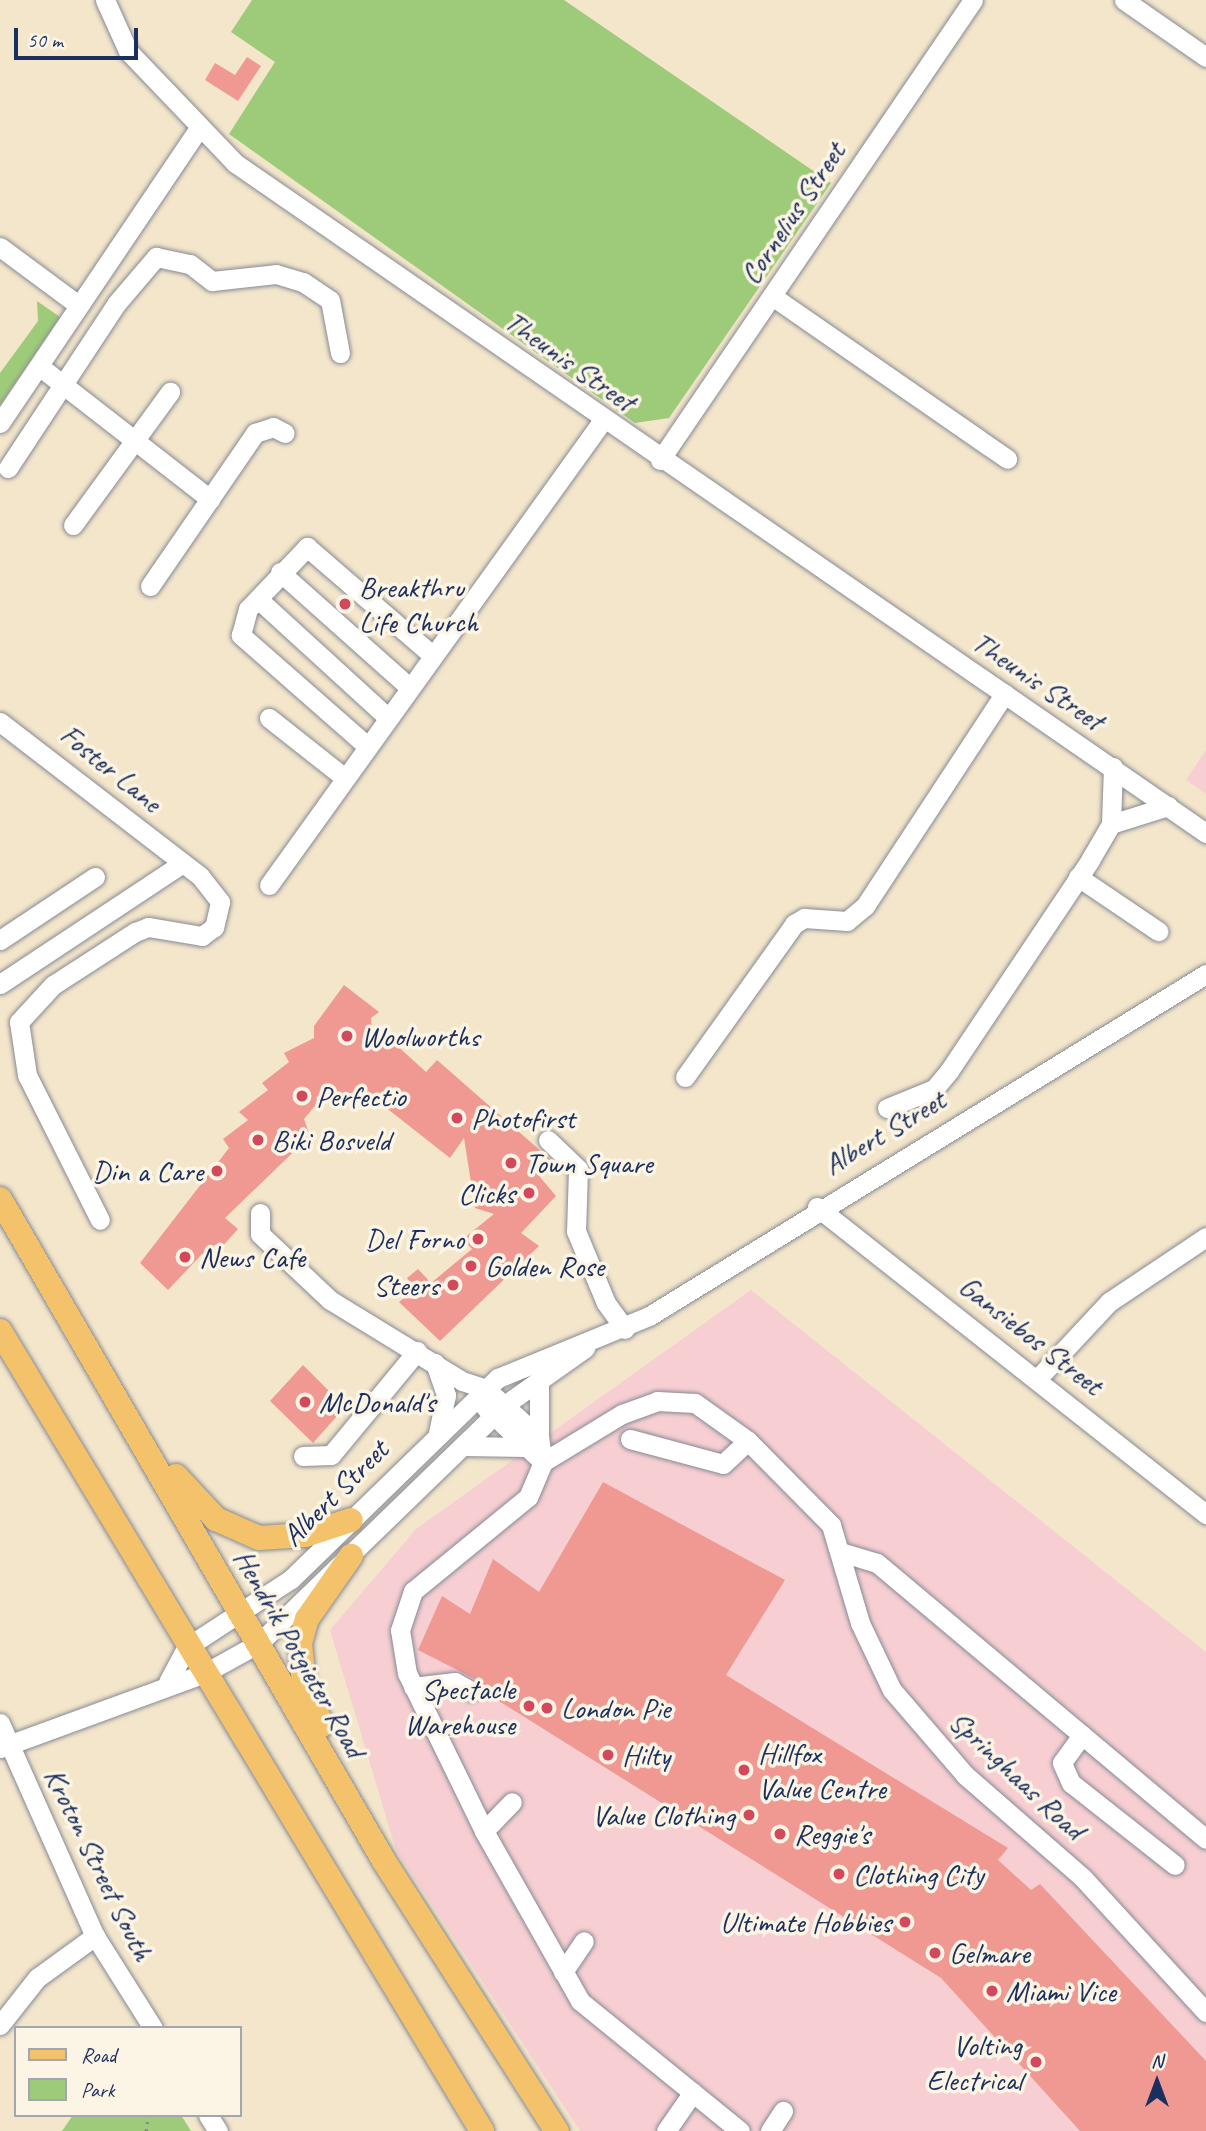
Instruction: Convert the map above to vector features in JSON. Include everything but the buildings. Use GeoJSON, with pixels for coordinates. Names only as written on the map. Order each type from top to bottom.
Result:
{"type":"FeatureCollection","features":[{"type":"Feature","properties":{"kind":"main road","name":"Hendrik Potgieter Road"},"geometry":{"type":"LineString","coordinates":[[0,1199],[384,1861],[557,2131]]}},
{"type":"Feature","properties":{"kind":"main road"},"geometry":{"type":"LineString","coordinates":[[0,1331],[187,1647],[482,2131]]}},
{"type":"Feature","properties":{"kind":"main road"},"geometry":{"type":"LineString","coordinates":[[112,1388],[199,1504],[234,1529],[289,1538],[351,1520]]}},
{"type":"Feature","properties":{"kind":"main road"},"geometry":{"type":"LineString","coordinates":[[351,1556],[307,1619],[300,1667],[384,1861]]}},
{"type":"Feature","properties":{"kind":"street","name":"Theunis Street"},"geometry":{"type":"LineString","coordinates":[[105,0],[117,35],[198,130],[256,179],[660,460],[1206,833]]}},
{"type":"Feature","properties":{"kind":"street","name":"Cornelius Street"},"geometry":{"type":"LineString","coordinates":[[660,460],[973,0]]}},
{"type":"Feature","properties":{"kind":"street"},"geometry":{"type":"LineString","coordinates":[[1124,0],[1206,57]]}},
{"type":"Feature","properties":{"kind":"street"},"geometry":{"type":"LineString","coordinates":[[0,423],[198,130]]}},
{"type":"Feature","properties":{"kind":"street"},"geometry":{"type":"LineString","coordinates":[[0,247],[78,306]]}},
{"type":"Feature","properties":{"kind":"street"},"geometry":{"type":"LineString","coordinates":[[8,468],[66,387],[116,303],[156,257],[190,264],[212,281],[275,274],[303,282],[330,300],[340,353]]}},
{"type":"Feature","properties":{"kind":"street"},"geometry":{"type":"LineString","coordinates":[[772,296],[1007,458]]}},
{"type":"Feature","properties":{"kind":"street"},"geometry":{"type":"LineString","coordinates":[[39,366],[210,499]]}},
{"type":"Feature","properties":{"kind":"street"},"geometry":{"type":"LineString","coordinates":[[73,525],[170,392]]}},
{"type":"Feature","properties":{"kind":"street"},"geometry":{"type":"LineString","coordinates":[[268,885],[430,653],[603,420]]}},
{"type":"Feature","properties":{"kind":"street"},"geometry":{"type":"LineString","coordinates":[[150,586],[254,433],[273,427],[285,433]]}},
{"type":"Feature","properties":{"kind":"street"},"geometry":{"type":"LineString","coordinates":[[366,745],[240,635],[240,621],[296,552],[318,551],[430,653]]}},
{"type":"Feature","properties":{"kind":"street"},"geometry":{"type":"LineString","coordinates":[[280,572],[407,685]]}},
{"type":"Feature","properties":{"kind":"street"},"geometry":{"type":"LineString","coordinates":[[258,599],[386,716]]}},
{"type":"Feature","properties":{"kind":"street"},"geometry":{"type":"LineString","coordinates":[[685,1077],[794,924],[804,918],[847,921],[865,906],[1004,694]]}},
{"type":"Feature","properties":{"kind":"street"},"geometry":{"type":"LineString","coordinates":[[268,718],[345,778]]}},
{"type":"Feature","properties":{"kind":"street","name":"Foster Lane"},"geometry":{"type":"LineString","coordinates":[[0,723],[183,863],[216,893],[219,916],[202,936],[148,927],[135,932],[53,985],[19,1022],[27,1075],[100,1220]]}},
{"type":"Feature","properties":{"kind":"street"},"geometry":{"type":"LineString","coordinates":[[887,1108],[942,1081],[1078,877],[1111,824],[1112,767]]}},
{"type":"Feature","properties":{"kind":"street"},"geometry":{"type":"LineString","coordinates":[[1111,824],[1168,806]]}},
{"type":"Feature","properties":{"kind":"street"},"geometry":{"type":"LineString","coordinates":[[0,984],[183,863]]}},
{"type":"Feature","properties":{"kind":"street"},"geometry":{"type":"LineString","coordinates":[[0,940],[95,877]]}},
{"type":"Feature","properties":{"kind":"street"},"geometry":{"type":"LineString","coordinates":[[1078,877],[1158,931]]}},
{"type":"Feature","properties":{"kind":"street","name":"Albert Street"},"geometry":{"type":"LineString","coordinates":[[187,1647],[241,1614],[291,1578],[438,1433],[512,1368],[625,1329],[817,1207],[1206,974]]}},
{"type":"Feature","properties":{"kind":"street"},"geometry":{"type":"LineString","coordinates":[[548,1139],[578,1169],[576,1231],[606,1303],[625,1329]]}},
{"type":"Feature","properties":{"kind":"street","name":"Gansiebos Street"},"geometry":{"type":"LineString","coordinates":[[817,1207],[1038,1378],[1206,1514]]}},
{"type":"Feature","properties":{"kind":"street"},"geometry":{"type":"LineString","coordinates":[[260,1213],[260,1234],[330,1300],[417,1351],[481,1394],[533,1442],[543,1462],[528,1497],[413,1591],[400,1630],[413,1687],[484,1831],[563,1972],[589,2012],[740,2131]]}},
{"type":"Feature","properties":{"kind":"street"},"geometry":{"type":"LineString","coordinates":[[1038,1378],[1109,1302],[1206,1237]]}},
{"type":"Feature","properties":{"kind":"street","name":"Albert Street"},"geometry":{"type":"LineString","coordinates":[[4,1746],[168,1682],[205,1673],[258,1643],[500,1410],[594,1341]]}},
{"type":"Feature","properties":{"kind":"street"},"geometry":{"type":"LineString","coordinates":[[303,1456],[331,1455],[417,1351]]}},
{"type":"Feature","properties":{"kind":"street"},"geometry":{"type":"LineString","coordinates":[[435,1363],[446,1395],[438,1433]]}},
{"type":"Feature","properties":{"kind":"street"},"geometry":{"type":"LineString","coordinates":[[533,1442],[539,1380]]}},
{"type":"Feature","properties":{"kind":"street","name":"Springhaas Road"},"geometry":{"type":"LineString","coordinates":[[543,1462],[622,1413],[657,1401],[695,1403],[748,1441],[813,1500],[844,1553],[860,1623],[892,1690],[965,1775],[1083,1878],[1206,2012]]}},
{"type":"Feature","properties":{"kind":"street"},"geometry":{"type":"LineString","coordinates":[[630,1439],[723,1464],[748,1441]]}},
{"type":"Feature","properties":{"kind":"street"},"geometry":{"type":"LineString","coordinates":[[464,1447],[533,1442]]}},
{"type":"Feature","properties":{"kind":"street"},"geometry":{"type":"LineString","coordinates":[[844,1553],[877,1563],[1206,1839]]}},
{"type":"Feature","properties":{"kind":"street"},"geometry":{"type":"LineString","coordinates":[[168,1682],[187,1647]]}},
{"type":"Feature","properties":{"kind":"street"},"geometry":{"type":"LineString","coordinates":[[413,1687],[455,1682],[471,1691]]}},
{"type":"Feature","properties":{"kind":"street","name":"Kroton Street South"},"geometry":{"type":"LineString","coordinates":[[0,1723],[4,1746],[95,1937],[152,2026]]}},
{"type":"Feature","properties":{"kind":"street"},"geometry":{"type":"LineString","coordinates":[[1082,1735],[1062,1763],[1071,1783],[1175,1865]]}},
{"type":"Feature","properties":{"kind":"street"},"geometry":{"type":"LineString","coordinates":[[484,1831],[512,1802]]}},
{"type":"Feature","properties":{"kind":"street"},"geometry":{"type":"LineString","coordinates":[[0,2025],[37,1978],[95,1937]]}},
{"type":"Feature","properties":{"kind":"street"},"geometry":{"type":"LineString","coordinates":[[563,1972],[584,1941]]}},
{"type":"Feature","properties":{"kind":"street"},"geometry":{"type":"LineString","coordinates":[[666,2131],[692,2092]]}},
{"type":"Feature","properties":{"kind":"street"},"geometry":{"type":"LineString","coordinates":[[770,2131],[783,2111]]}},
{"type":"Feature","properties":{"kind":"shaded area"},"geometry":{"type":"Polygon","coordinates":[[[1206,750],[1206,794],[1186,780],[1206,750]]]}},
{"type":"Feature","properties":{"kind":"shaded area"},"geometry":{"type":"Polygon","coordinates":[[[751,1290],[1206,1652],[1206,2131],[580,2131],[396,1850],[330,1630],[416,1529],[751,1290]]]}},
{"type":"Feature","properties":{"kind":"green space"},"geometry":{"type":"Polygon","coordinates":[[[252,0],[564,0],[831,183],[669,418],[635,423],[229,134],[275,62],[231,32],[252,0]]]}},
{"type":"Feature","properties":{"kind":"green space"},"geometry":{"type":"Polygon","coordinates":[[[37,301],[60,317],[0,405],[0,373],[38,321],[37,301]]]}},
{"type":"Feature","properties":{"kind":"green space"},"geometry":{"type":"Polygon","coordinates":[[[72,2117],[182,2117],[191,2131],[62,2131],[72,2117]]]}},
{"type":"Feature","properties":{"kind":"place","name":"Breakthru Life Church"},"geometry":{"type":"Point","coordinates":[345,604]}},
{"type":"Feature","properties":{"kind":"place","name":"Woolworths"},"geometry":{"type":"Point","coordinates":[347,1036]}},
{"type":"Feature","properties":{"kind":"place","name":"Perfectio"},"geometry":{"type":"Point","coordinates":[302,1096]}},
{"type":"Feature","properties":{"kind":"place","name":"Photofirst"},"geometry":{"type":"Point","coordinates":[457,1118]}},
{"type":"Feature","properties":{"kind":"place","name":"Biki Bosveld"},"geometry":{"type":"Point","coordinates":[258,1140]}},
{"type":"Feature","properties":{"kind":"place","name":"Town Square"},"geometry":{"type":"Point","coordinates":[511,1163]}},
{"type":"Feature","properties":{"kind":"place","name":"Din a Care"},"geometry":{"type":"Point","coordinates":[217,1171]}},
{"type":"Feature","properties":{"kind":"place","name":"Clicks"},"geometry":{"type":"Point","coordinates":[529,1193]}},
{"type":"Feature","properties":{"kind":"place","name":"Del Forno"},"geometry":{"type":"Point","coordinates":[478,1239]}},
{"type":"Feature","properties":{"kind":"place","name":"News Cafe"},"geometry":{"type":"Point","coordinates":[185,1257]}},
{"type":"Feature","properties":{"kind":"place","name":"Golden Rose"},"geometry":{"type":"Point","coordinates":[471,1266]}},
{"type":"Feature","properties":{"kind":"place","name":"Steers"},"geometry":{"type":"Point","coordinates":[453,1285]}},
{"type":"Feature","properties":{"kind":"place","name":"McDonald's"},"geometry":{"type":"Point","coordinates":[305,1402]}},
{"type":"Feature","properties":{"kind":"place","name":"Spectacle Warehouse"},"geometry":{"type":"Point","coordinates":[529,1706]}},
{"type":"Feature","properties":{"kind":"place","name":"London Pie"},"geometry":{"type":"Point","coordinates":[547,1708]}},
{"type":"Feature","properties":{"kind":"place","name":"Hilty"},"geometry":{"type":"Point","coordinates":[608,1755]}},
{"type":"Feature","properties":{"kind":"place","name":"Hillfox Value Centre"},"geometry":{"type":"Point","coordinates":[744,1770]}},
{"type":"Feature","properties":{"kind":"place","name":"Value Clothing"},"geometry":{"type":"Point","coordinates":[749,1815]}},
{"type":"Feature","properties":{"kind":"place","name":"Reggie's"},"geometry":{"type":"Point","coordinates":[780,1834]}},
{"type":"Feature","properties":{"kind":"place","name":"Clothing City"},"geometry":{"type":"Point","coordinates":[839,1874]}},
{"type":"Feature","properties":{"kind":"place","name":"Ultimate Hobbies"},"geometry":{"type":"Point","coordinates":[905,1922]}},
{"type":"Feature","properties":{"kind":"place","name":"Gelmare"},"geometry":{"type":"Point","coordinates":[935,1953]}},
{"type":"Feature","properties":{"kind":"place","name":"Miami Vice"},"geometry":{"type":"Point","coordinates":[992,1991]}},
{"type":"Feature","properties":{"kind":"place","name":"Volting Electrical"},"geometry":{"type":"Point","coordinates":[1036,2062]}}]}
